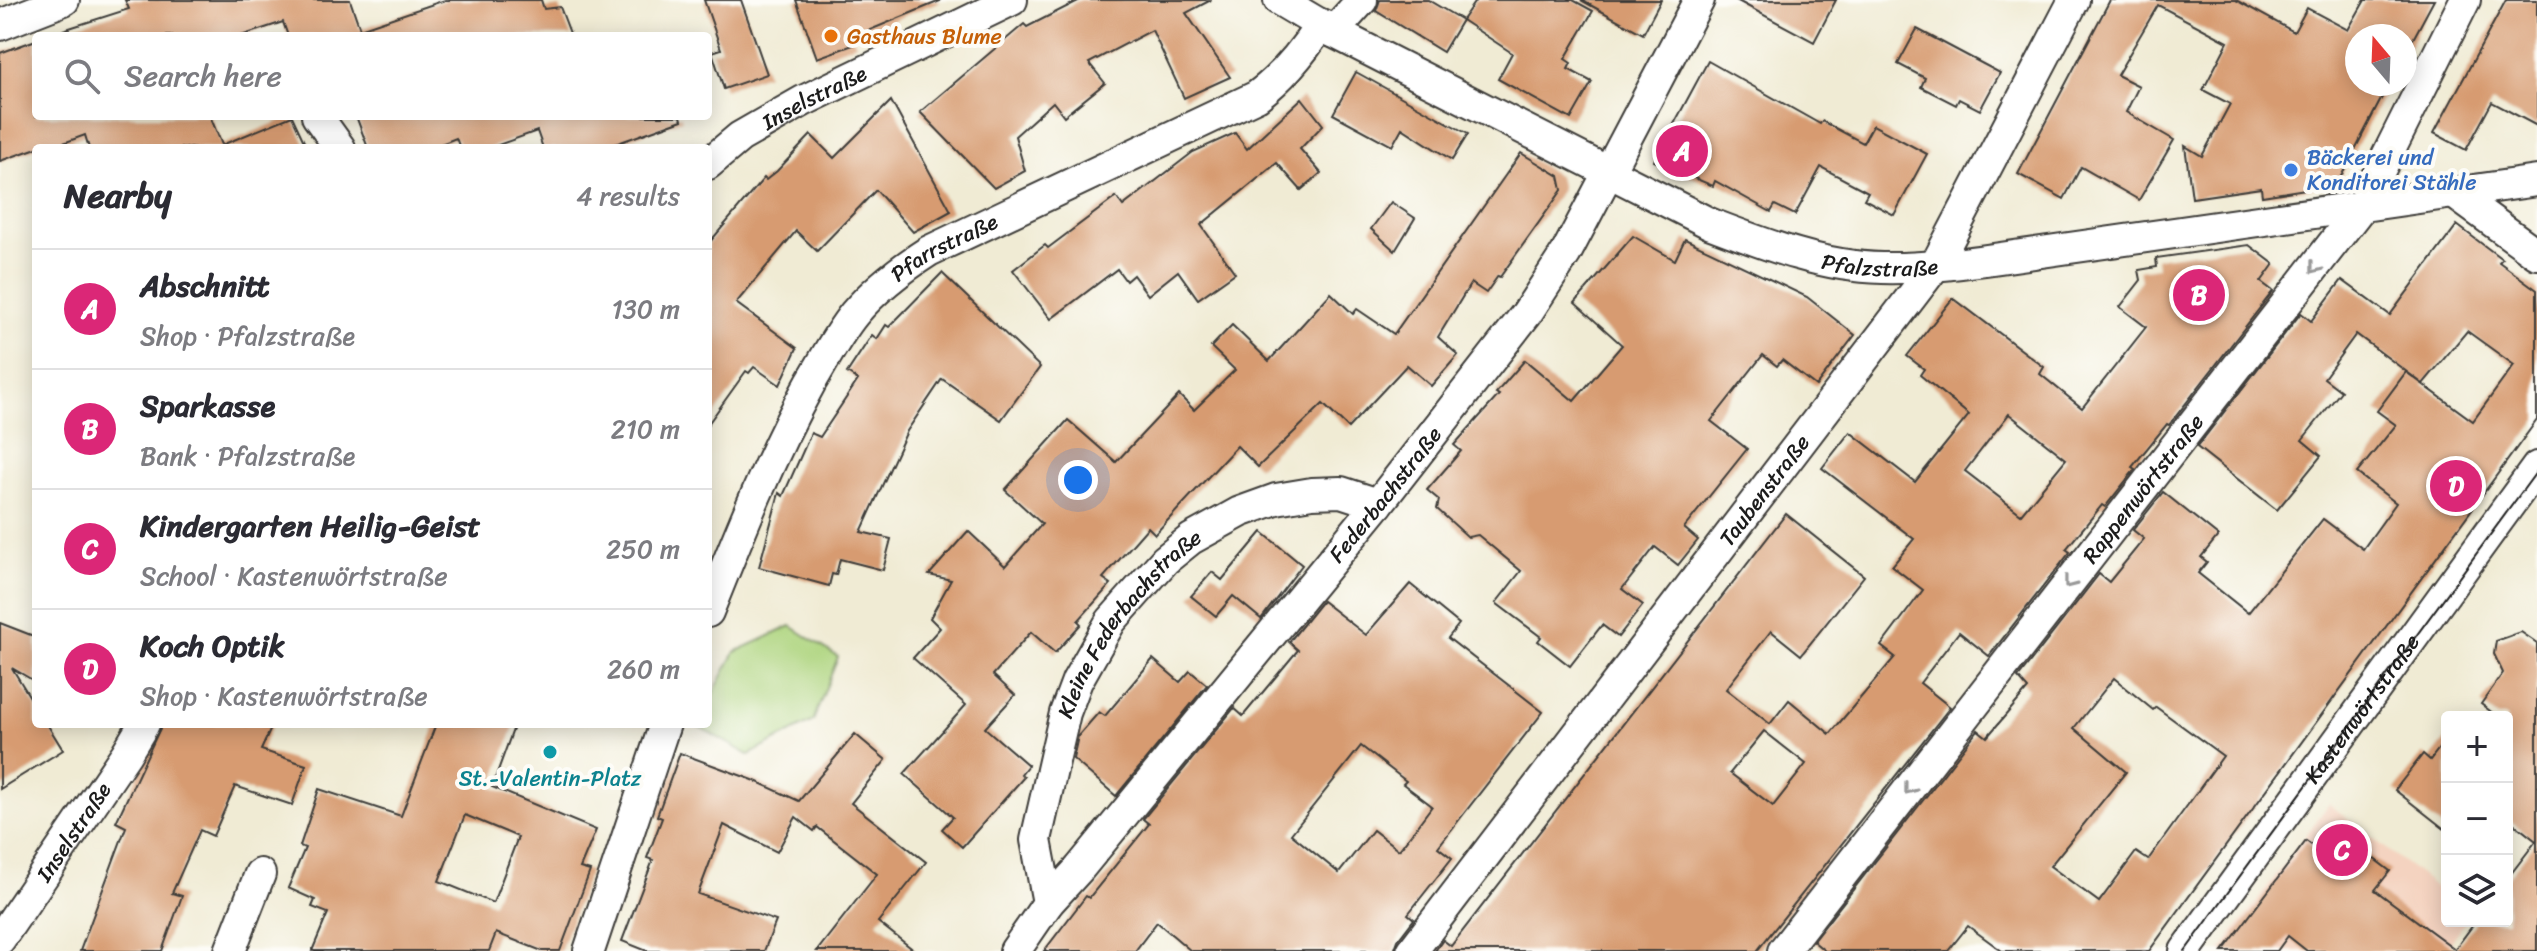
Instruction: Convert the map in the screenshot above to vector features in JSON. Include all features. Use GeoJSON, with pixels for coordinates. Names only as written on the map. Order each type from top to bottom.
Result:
{"type":"FeatureCollection","features":[{"type":"Feature","properties":{"kind":"street"},"geometry":{"type":"LineString","coordinates":[[0,25],[64,0]]}},
{"type":"Feature","properties":{"kind":"street","name":"Inselstraße"},"geometry":{"type":"LineString","coordinates":[[712,161],[740,137],[803,101],[1012,0]]}},
{"type":"Feature","properties":{"kind":"street","name":"Pfalzstraße"},"geometry":{"type":"LineString","coordinates":[[1279,0],[1327,28],[1709,223],[1763,244],[1820,260],[1880,268],[1935,266],[2537,181]]}},
{"type":"Feature","properties":{"kind":"street","name":"Pfarrstraße"},"geometry":{"type":"LineString","coordinates":[[712,602],[753,498],[792,417],[836,339],[876,291],[899,270],[929,251],[1257,96],[1274,83],[1327,28],[1362,0]]}},
{"type":"Feature","properties":{"kind":"street","name":"Federbachstraße"},"geometry":{"type":"LineString","coordinates":[[1015,951],[1048,903],[1378,504],[1527,313],[1566,253],[1699,0]]}},
{"type":"Feature","properties":{"kind":"street","name":"Taubenstraße"},"geometry":{"type":"LineString","coordinates":[[1412,951],[1935,266],[2074,0]]}},
{"type":"Feature","properties":{"kind":"street","name":"Rappenwörtstraße"},"geometry":{"type":"LineString","coordinates":[[1783,951],[2362,206],[2465,0]]}},
{"type":"Feature","properties":{"kind":"street"},"geometry":{"type":"LineString","coordinates":[[320,120],[337,144]]}},
{"type":"Feature","properties":{"kind":"street"},"geometry":{"type":"LineString","coordinates":[[2452,192],[2537,254]]}},
{"type":"Feature","properties":{"kind":"street","name":"Kastenwörtstraße"},"geometry":{"type":"LineString","coordinates":[[2185,951],[2537,467]]}},
{"type":"Feature","properties":{"kind":"street","name":"Kleine Federbachstraße"},"geometry":{"type":"LineString","coordinates":[[1048,903],[1036,840],[1065,713],[1092,651],[1119,612],[1165,560],[1191,539],[1257,505],[1312,493],[1341,492],[1378,504]]}},
{"type":"Feature","properties":{"kind":"street","name":"Inselstraße"},"geometry":{"type":"LineString","coordinates":[[0,941],[142,728]]}},
{"type":"Feature","properties":{"kind":"street"},"geometry":{"type":"LineString","coordinates":[[589,951],[664,728]]}},
{"type":"Feature","properties":{"kind":"street"},"geometry":{"type":"LineString","coordinates":[[230,951],[260,874]]}},
{"type":"Feature","properties":{"kind":"street"},"geometry":{"type":"LineString","coordinates":[[0,941],[16,951]]}},
{"type":"Feature","properties":{"kind":"shaded area"},"geometry":{"type":"Polygon","coordinates":[[[2329,804],[2441,891],[2441,927],[2462,927],[2444,951],[2220,951],[2329,804]]]}},
{"type":"Feature","properties":{"kind":"green space"},"geometry":{"type":"Polygon","coordinates":[[[791,626],[838,657],[813,721],[749,755],[701,728],[712,728],[712,695],[735,652],[791,626]]]}},
{"type":"Feature","properties":{"kind":"building"},"geometry":{"type":"Polygon","coordinates":[[[125,0],[350,0],[360,29],[445,0],[541,0],[544,9],[560,7],[569,32],[287,32],[283,22],[253,32],[63,32],[129,9],[125,0]]]}},
{"type":"Feature","properties":{"kind":"building"},"geometry":{"type":"Polygon","coordinates":[[[704,0],[741,0],[767,74],[724,89],[712,52],[721,49],[704,0]]]}},
{"type":"Feature","properties":{"kind":"building"},"geometry":{"type":"Polygon","coordinates":[[[796,0],[940,1],[853,37],[856,44],[817,58],[796,0]]]}},
{"type":"Feature","properties":{"kind":"building"},"geometry":{"type":"Polygon","coordinates":[[[1080,0],[1211,0],[1186,13],[1230,77],[1184,98],[1152,30],[1089,63],[1105,83],[1064,116],[1053,102],[1015,136],[1025,171],[994,188],[920,112],[1024,24],[1027,27],[1080,0]]]}},
{"type":"Feature","properties":{"kind":"building"},"geometry":{"type":"Polygon","coordinates":[[[1380,0],[1428,0],[1462,20],[1443,52],[1376,11],[1380,0]]]}},
{"type":"Feature","properties":{"kind":"building"},"geometry":{"type":"Polygon","coordinates":[[[1476,0],[1573,0],[1593,11],[1565,59],[1571,63],[1568,69],[1592,82],[1571,119],[1498,79],[1512,53],[1462,20],[1476,0]]]}},
{"type":"Feature","properties":{"kind":"building"},"geometry":{"type":"Polygon","coordinates":[[[1581,0],[1661,0],[1643,34],[1581,0]]]}},
{"type":"Feature","properties":{"kind":"building"},"geometry":{"type":"Polygon","coordinates":[[[1736,0],[1836,0],[1814,42],[1736,0]]]}},
{"type":"Feature","properties":{"kind":"building"},"geometry":{"type":"Polygon","coordinates":[[[2110,0],[2236,0],[2294,32],[2307,8],[2345,28],[2345,96],[2383,96],[2337,184],[2262,196],[2261,188],[2192,198],[2185,146],[2202,156],[2230,104],[2203,90],[2228,42],[2158,5],[2117,75],[2139,86],[2126,112],[2174,140],[2139,200],[2081,167],[2064,199],[2018,174],[2110,0]]]}},
{"type":"Feature","properties":{"kind":"building"},"geometry":{"type":"Polygon","coordinates":[[[2365,0],[2434,0],[2417,32],[2417,24],[2351,24],[2365,0]]]}},
{"type":"Feature","properties":{"kind":"building"},"geometry":{"type":"Polygon","coordinates":[[[2506,0],[2537,0],[2537,126],[2492,102],[2466,150],[2434,133],[2506,0]]]}},
{"type":"Feature","properties":{"kind":"building"},"geometry":{"type":"Polygon","coordinates":[[[1917,29],[2000,73],[1980,110],[1959,99],[1956,105],[1921,87],[1925,78],[1898,64],[1917,29]]]}},
{"type":"Feature","properties":{"kind":"building"},"geometry":{"type":"Polygon","coordinates":[[[32,41],[32,120],[212,120],[222,144],[88,144],[85,135],[61,144],[32,144],[32,150],[0,161],[0,53],[32,41]]]}},
{"type":"Feature","properties":{"kind":"building"},"geometry":{"type":"Polygon","coordinates":[[[1708,61],[1820,124],[1822,121],[1863,143],[1873,125],[1927,154],[1894,215],[1864,199],[1868,192],[1821,167],[1795,215],[1775,205],[1771,212],[1715,181],[1713,186],[1654,161],[1708,61]]]}},
{"type":"Feature","properties":{"kind":"building"},"geometry":{"type":"Polygon","coordinates":[[[1356,72],[1468,134],[1452,160],[1402,128],[1392,146],[1333,114],[1356,72]]]}},
{"type":"Feature","properties":{"kind":"building"},"geometry":{"type":"Polygon","coordinates":[[[1302,98],[1323,125],[1300,149],[1321,173],[1301,190],[1277,163],[1201,225],[1235,273],[1198,299],[1178,271],[1148,295],[1133,275],[1126,281],[1117,269],[1051,319],[1013,270],[1116,197],[1123,206],[1193,152],[1235,133],[1247,149],[1302,98]]]}},
{"type":"Feature","properties":{"kind":"building"},"geometry":{"type":"Polygon","coordinates":[[[891,101],[951,211],[913,232],[876,190],[817,251],[796,231],[736,303],[797,348],[780,385],[754,367],[749,373],[746,371],[712,418],[712,239],[764,178],[766,180],[777,171],[811,135],[834,158],[891,101]]]}},
{"type":"Feature","properties":{"kind":"building"},"geometry":{"type":"Polygon","coordinates":[[[282,120],[294,120],[305,144],[224,144],[282,120]]]}},
{"type":"Feature","properties":{"kind":"building"},"geometry":{"type":"Polygon","coordinates":[[[358,120],[682,120],[615,144],[542,144],[537,131],[501,144],[458,144],[456,138],[441,144],[366,144],[358,120]]]}},
{"type":"Feature","properties":{"kind":"building"},"geometry":{"type":"Polygon","coordinates":[[[1521,153],[1559,176],[1562,190],[1486,293],[1471,283],[1438,337],[1458,355],[1431,386],[1407,365],[1348,428],[1323,404],[1258,467],[1237,446],[1155,534],[1148,527],[1103,578],[1111,584],[1055,653],[1031,632],[993,675],[1015,695],[985,728],[1028,765],[1021,774],[1024,777],[962,847],[942,829],[953,817],[904,774],[966,705],[913,658],[940,628],[930,618],[951,580],[929,575],[968,531],[1005,566],[1042,524],[1005,490],[1068,420],[1116,462],[1179,395],[1194,410],[1235,370],[1211,347],[1232,325],[1269,361],[1331,293],[1353,314],[1357,309],[1394,334],[1521,153]]]}},
{"type":"Feature","properties":{"kind":"building"},"geometry":{"type":"Polygon","coordinates":[[[1391,202],[1415,218],[1395,251],[1371,229],[1391,202]]]}},
{"type":"Feature","properties":{"kind":"building"},"geometry":{"type":"Polygon","coordinates":[[[2457,225],[2537,290],[2537,420],[2149,951],[2002,951],[1968,926],[1948,951],[1825,951],[1813,941],[1978,730],[1987,737],[2028,689],[2018,678],[2099,574],[2109,582],[2144,539],[2133,530],[2163,492],[2218,536],[2201,557],[2207,562],[2198,573],[2248,613],[2323,519],[2363,549],[2396,503],[2357,473],[2396,425],[2377,411],[2406,372],[2473,421],[2514,365],[2467,331],[2423,384],[2356,334],[2324,378],[2341,391],[2302,440],[2321,456],[2277,510],[2197,447],[2301,313],[2311,321],[2342,280],[2390,315],[2457,225]],[[2114,678],[2074,728],[2126,772],[2050,866],[2099,902],[2136,852],[2148,860],[2223,756],[2156,707],[2153,710],[2114,678]]]}},
{"type":"Feature","properties":{"kind":"building"},"geometry":{"type":"Polygon","coordinates":[[[1633,236],[1675,260],[1685,239],[1807,297],[1855,335],[1816,386],[1782,360],[1777,366],[1763,355],[1711,421],[1747,449],[1684,528],[1698,540],[1678,565],[1655,547],[1622,589],[1643,605],[1618,637],[1602,625],[1570,666],[1538,641],[1541,637],[1496,603],[1521,571],[1478,535],[1468,537],[1437,509],[1439,500],[1427,490],[1461,451],[1454,445],[1499,395],[1496,393],[1525,360],[1574,401],[1622,345],[1575,303],[1633,236]]]}},
{"type":"Feature","properties":{"kind":"building"},"geometry":{"type":"Polygon","coordinates":[[[2249,245],[2274,264],[2261,282],[2273,291],[2169,425],[2132,467],[2135,469],[2105,507],[2102,505],[2066,549],[2070,552],[1989,656],[1959,632],[1920,683],[1950,707],[1757,951],[1435,951],[1443,940],[1451,946],[1786,514],[1864,576],[1801,655],[1771,631],[1726,689],[1770,724],[1789,700],[1830,734],[1895,657],[1881,646],[1923,590],[1892,566],[1914,539],[1822,468],[1850,432],[1915,482],[1969,415],[1920,375],[1924,369],[1907,356],[1953,298],[2044,367],[2040,374],[2082,408],[2146,327],[2120,307],[2141,280],[2139,270],[2157,267],[2156,258],[2249,245]],[[2009,414],[1965,471],[2021,514],[2066,459],[2009,414]],[[1764,731],[1730,773],[1773,806],[1806,764],[1764,731]]]}},
{"type":"Feature","properties":{"kind":"building"},"geometry":{"type":"Polygon","coordinates":[[[942,273],[1040,367],[1001,420],[942,379],[907,431],[861,532],[891,539],[883,570],[840,559],[829,586],[759,567],[779,493],[783,496],[811,433],[820,437],[858,380],[847,373],[872,335],[877,339],[886,325],[889,327],[942,273]]]}},
{"type":"Feature","properties":{"kind":"building"},"geometry":{"type":"Polygon","coordinates":[[[1262,532],[1302,565],[1261,619],[1233,596],[1216,616],[1191,596],[1212,572],[1222,580],[1262,532]]]}},
{"type":"Feature","properties":{"kind":"building"},"geometry":{"type":"Polygon","coordinates":[[[1410,584],[1459,624],[1448,638],[1543,712],[1438,847],[1452,858],[1408,914],[1414,919],[1398,940],[1394,951],[1191,951],[1157,922],[1135,951],[1044,951],[1086,896],[1089,898],[1149,824],[1143,819],[1234,708],[1243,716],[1298,650],[1289,642],[1322,601],[1366,635],[1410,584]],[[1361,746],[1291,834],[1339,873],[1373,830],[1399,850],[1432,806],[1403,784],[1406,781],[1361,746]]]}},
{"type":"Feature","properties":{"kind":"building"},"geometry":{"type":"Polygon","coordinates":[[[0,623],[32,635],[32,680],[12,668],[32,700],[32,728],[49,728],[63,750],[0,789],[0,623]]]}},
{"type":"Feature","properties":{"kind":"building"},"geometry":{"type":"Polygon","coordinates":[[[2521,632],[2537,643],[2537,951],[2307,951],[2288,936],[2277,951],[2223,951],[2306,841],[2349,873],[2365,852],[2390,871],[2375,890],[2455,949],[2472,927],[2513,927],[2513,871],[2536,841],[2513,823],[2513,711],[2490,711],[2481,704],[2503,673],[2494,654],[2496,641],[2521,632]]]}},
{"type":"Feature","properties":{"kind":"building"},"geometry":{"type":"Polygon","coordinates":[[[1153,659],[1180,682],[1190,671],[1207,685],[1116,796],[1073,759],[1078,736],[1099,712],[1105,716],[1153,659]]]}},
{"type":"Feature","properties":{"kind":"building"},"geometry":{"type":"Polygon","coordinates":[[[160,728],[271,728],[261,750],[306,765],[292,805],[235,786],[213,836],[200,830],[172,893],[182,896],[162,951],[80,951],[126,827],[116,822],[160,728]]]}},
{"type":"Feature","properties":{"kind":"building"},"geometry":{"type":"Polygon","coordinates":[[[434,728],[514,728],[492,787],[596,830],[580,868],[590,871],[560,951],[542,951],[496,933],[489,951],[312,951],[328,913],[312,907],[315,900],[288,888],[305,848],[300,846],[319,789],[401,816],[434,728]],[[465,815],[439,881],[493,903],[518,837],[465,815]]]}},
{"type":"Feature","properties":{"kind":"building"},"geometry":{"type":"Polygon","coordinates":[[[855,734],[886,760],[851,803],[926,862],[878,922],[915,951],[817,951],[877,874],[817,827],[814,831],[796,817],[777,852],[724,825],[698,894],[776,921],[764,951],[647,951],[622,941],[653,860],[647,858],[662,818],[657,816],[680,753],[799,801],[855,734]]]}},
{"type":"Feature","properties":{"kind":"building"},"geometry":{"type":"Polygon","coordinates":[[[2441,746],[2441,826],[2395,790],[2423,754],[2430,760],[2441,746]]]}},
{"type":"Feature","properties":{"kind":"tram line"},"geometry":{"type":"LineString","coordinates":[[2185,951],[2537,471]]}},
{"type":"Feature","properties":{"kind":"place","name":"Gasthaus Blume"},"geometry":{"type":"Point","coordinates":[831,36]}},
{"type":"Feature","properties":{"kind":"place","name":"Abschnitt"},"geometry":{"type":"Point","coordinates":[1682,151]}},
{"type":"Feature","properties":{"kind":"place","name":"Bäckerei und Konditorei Stähle"},"geometry":{"type":"Point","coordinates":[2291,170]}},
{"type":"Feature","properties":{"kind":"place","name":"Sparkasse"},"geometry":{"type":"Point","coordinates":[2199,295]}},
{"type":"Feature","properties":{"kind":"place","name":"Koch Optik"},"geometry":{"type":"Point","coordinates":[2456,486]}},
{"type":"Feature","properties":{"kind":"place","name":"St.-Valentin-Platz"},"geometry":{"type":"Point","coordinates":[550,752]}},
{"type":"Feature","properties":{"kind":"place","name":"Kindergarten Heilig-Geist"},"geometry":{"type":"Point","coordinates":[2342,850]}}]}
